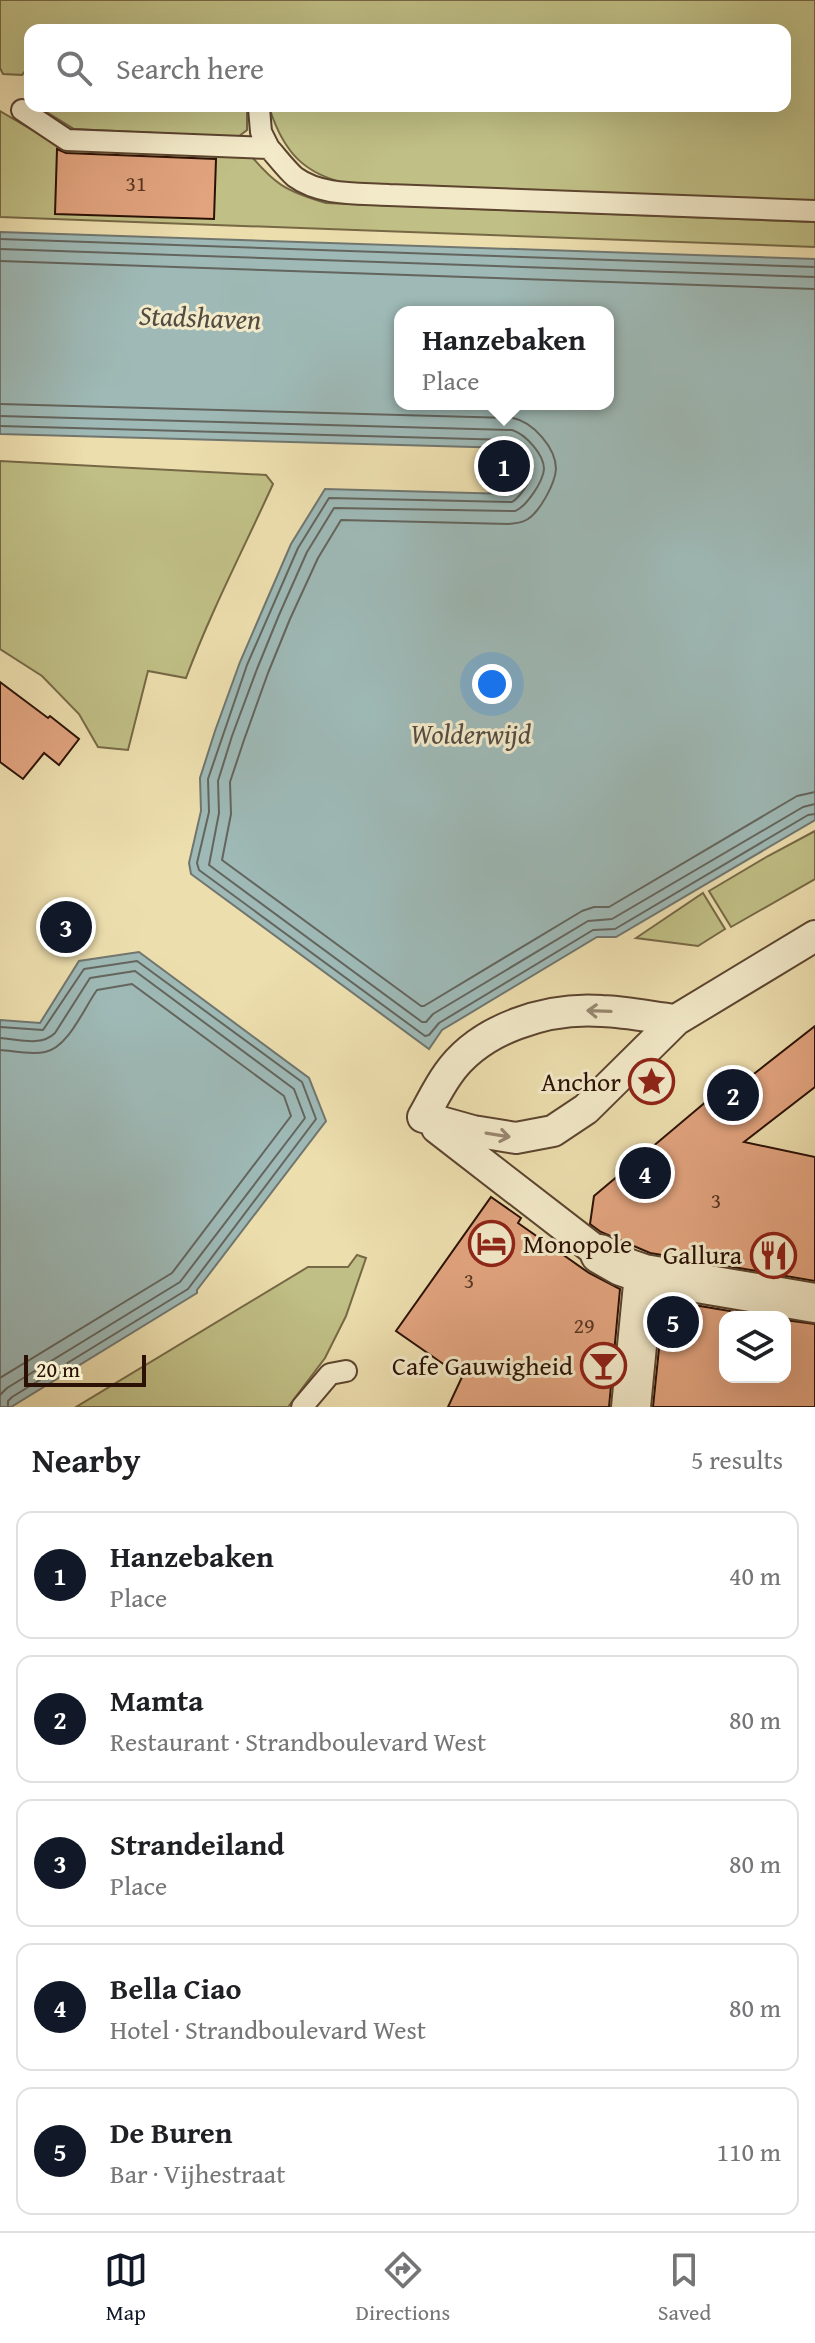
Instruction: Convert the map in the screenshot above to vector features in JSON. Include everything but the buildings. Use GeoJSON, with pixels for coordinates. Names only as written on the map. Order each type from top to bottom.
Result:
{"type":"FeatureCollection","features":[{"type":"Feature","properties":{"kind":"street"},"geometry":{"type":"LineString","coordinates":[[423,1117],[473,1131],[516,1138],[553,1131],[586,1109],[676,1020],[815,936]]}},
{"type":"Feature","properties":{"kind":"street"},"geometry":{"type":"LineString","coordinates":[[423,1117],[449,1073],[473,1048],[504,1029],[564,1012],[600,1010],[676,1020]]}},
{"type":"Feature","properties":{"kind":"street"},"geometry":{"type":"LineString","coordinates":[[423,1117],[600,1254],[621,1266],[644,1274],[815,1303]]}},
{"type":"Feature","properties":{"kind":"street"},"geometry":{"type":"LineString","coordinates":[[631,1407],[644,1274]]}},
{"type":"Feature","properties":{"kind":"lane"},"geometry":{"type":"LineString","coordinates":[[25,112],[67,140],[269,148]]}},
{"type":"Feature","properties":{"kind":"lane"},"geometry":{"type":"LineString","coordinates":[[259,112],[261,132],[269,148],[295,176],[330,191],[815,211]]}},
{"type":"Feature","properties":{"kind":"lane"},"geometry":{"type":"LineString","coordinates":[[302,1407],[330,1374],[346,1371]]}},
{"type":"Feature","properties":{"kind":"shaded area"},"geometry":{"type":"Polygon","coordinates":[[[0,0],[815,0],[815,201],[350,184],[320,175],[298,159],[282,138],[271,112],[791,112],[791,24],[24,24],[24,73],[3,74],[0,68],[0,0]]]}},
{"type":"Feature","properties":{"kind":"shaded area"},"geometry":{"type":"Polygon","coordinates":[[[0,111],[60,146],[247,151],[281,185],[326,203],[815,222],[815,247],[0,217],[0,111]]]}},
{"type":"Feature","properties":{"kind":"shaded area"},"geometry":{"type":"Polygon","coordinates":[[[47,112],[247,112],[247,130],[238,137],[74,129],[47,112]]]}},
{"type":"Feature","properties":{"kind":"shaded area"},"geometry":{"type":"Polygon","coordinates":[[[0,461],[266,475],[273,484],[186,678],[148,671],[128,750],[98,747],[79,714],[42,676],[0,649],[0,461]]]}},
{"type":"Feature","properties":{"kind":"shaded area"},"geometry":{"type":"Polygon","coordinates":[[[815,831],[815,879],[731,927],[709,891],[815,831]]]}},
{"type":"Feature","properties":{"kind":"shaded area"},"geometry":{"type":"Polygon","coordinates":[[[703,893],[725,929],[698,946],[636,938],[703,893]]]}},
{"type":"Feature","properties":{"kind":"shaded area"},"geometry":{"type":"Polygon","coordinates":[[[357,1255],[366,1258],[346,1316],[325,1358],[288,1407],[76,1407],[308,1267],[348,1267],[357,1255]]]}},
{"type":"Feature","properties":{"kind":"water","name":"Wolderwijd"},"geometry":{"type":"Polygon","coordinates":[[[0,232],[815,259],[815,820],[616,937],[597,937],[442,1030],[429,1049],[191,874],[189,863],[201,811],[200,778],[240,662],[291,544],[325,489],[511,494],[526,468],[511,448],[0,434],[0,232]]]}},
{"type":"Feature","properties":{"kind":"water"},"geometry":{"type":"Polygon","coordinates":[[[139,952],[309,1078],[326,1121],[197,1293],[11,1407],[0,1407],[0,1020],[40,1023],[79,961],[139,952]]]}},
{"type":"Feature","properties":{"kind":"place","name":"Hanzebaken"},"geometry":{"type":"Point","coordinates":[504,466]}},
{"type":"Feature","properties":{"kind":"place","name":"Strandeiland"},"geometry":{"type":"Point","coordinates":[66,927]}},
{"type":"Feature","properties":{"kind":"place","name":"Anchor"},"geometry":{"type":"Point","coordinates":[652,1082]}},
{"type":"Feature","properties":{"kind":"place","name":"Mamta"},"geometry":{"type":"Point","coordinates":[733,1095]}},
{"type":"Feature","properties":{"kind":"place","name":"Bella Ciao"},"geometry":{"type":"Point","coordinates":[645,1173]}},
{"type":"Feature","properties":{"kind":"place","name":"Monopole"},"geometry":{"type":"Point","coordinates":[492,1244]}},
{"type":"Feature","properties":{"kind":"place","name":"Gallura"},"geometry":{"type":"Point","coordinates":[773,1255]}},
{"type":"Feature","properties":{"kind":"place","name":"De Buren"},"geometry":{"type":"Point","coordinates":[673,1322]}},
{"type":"Feature","properties":{"kind":"place","name":"Cafe Gauwigheid"},"geometry":{"type":"Point","coordinates":[604,1366]}},
{"type":"Feature","properties":{"kind":"water label","name":"Stadshaven"},"geometry":{"type":"Point","coordinates":[200,317]}}]}
